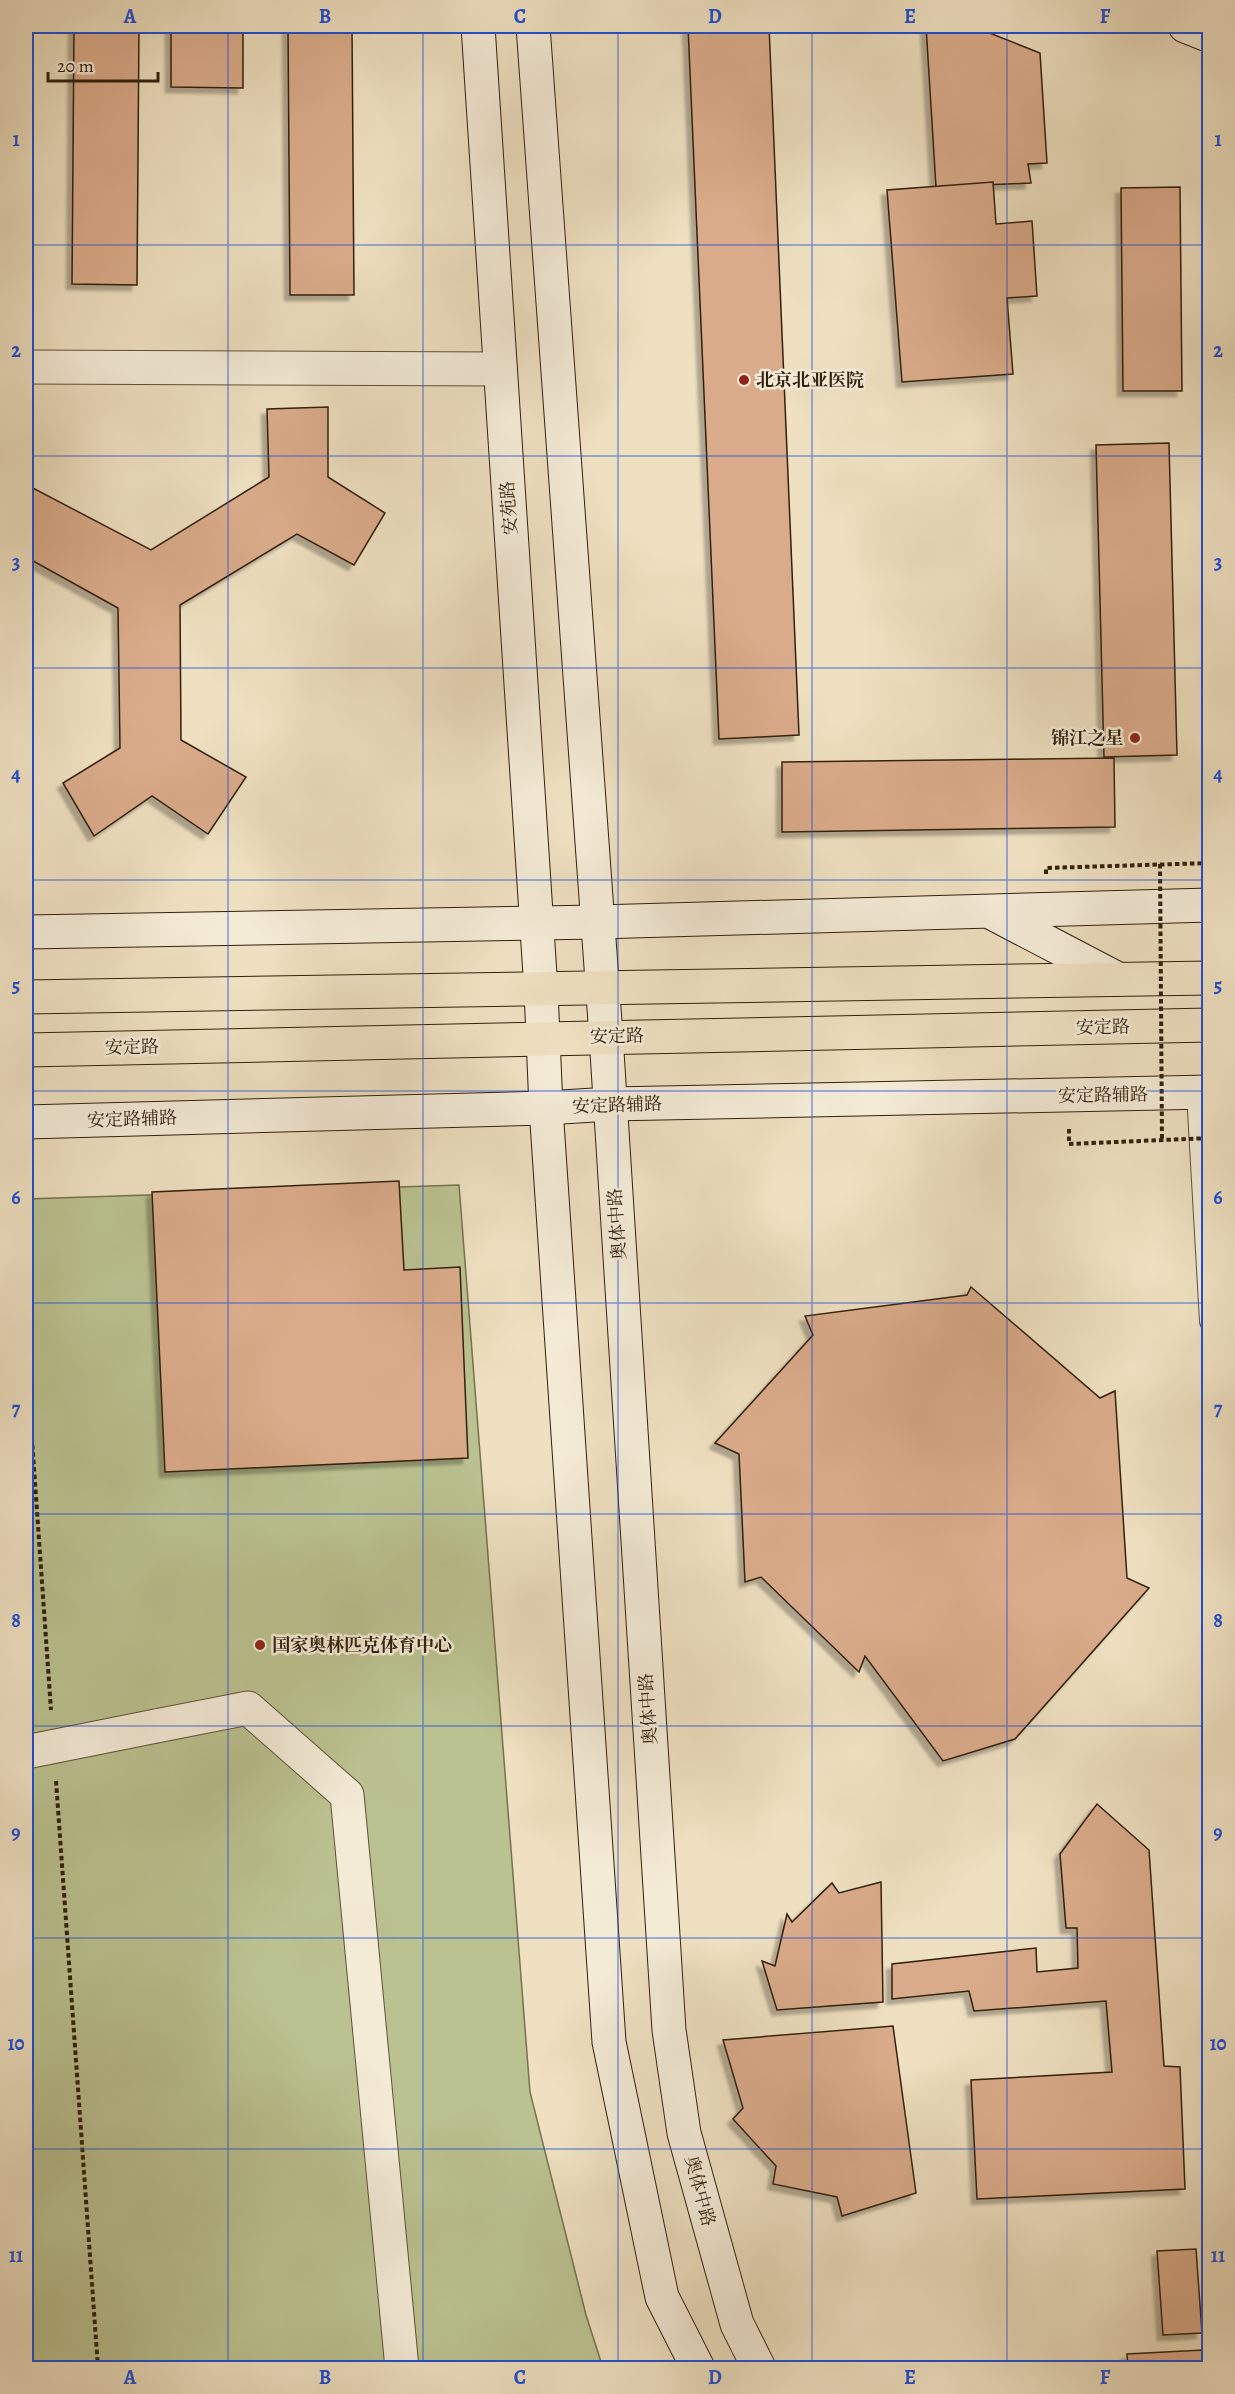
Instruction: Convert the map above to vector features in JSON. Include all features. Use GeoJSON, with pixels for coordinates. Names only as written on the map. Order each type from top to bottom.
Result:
{"type":"FeatureCollection","features":[{"type":"Feature","properties":{"kind":"main road","name":"安苑路"},"geometry":{"type":"LineString","coordinates":[[478,26],[543,1038]]}},
{"type":"Feature","properties":{"kind":"main road"},"geometry":{"type":"LineString","coordinates":[[533,26],[601,988]]}},
{"type":"Feature","properties":{"kind":"main road"},"geometry":{"type":"LineString","coordinates":[[1185,26],[1209,36]]}},
{"type":"Feature","properties":{"kind":"main road"},"geometry":{"type":"LineString","coordinates":[[26,367],[500,369]]}},
{"type":"Feature","properties":{"kind":"main road"},"geometry":{"type":"LineString","coordinates":[[26,932],[597,922],[1209,905]]}},
{"type":"Feature","properties":{"kind":"main road"},"geometry":{"type":"LineString","coordinates":[[988,912],[1118,979]]}},
{"type":"Feature","properties":{"kind":"main road"},"geometry":{"type":"LineString","coordinates":[[26,997],[1209,978]]}},
{"type":"Feature","properties":{"kind":"main road","name":"奥体中路"},"geometry":{"type":"LineString","coordinates":[[601,988],[606,1036],[669,2030],[684,2133],[737,2324],[759,2368]]}},
{"type":"Feature","properties":{"kind":"main road","name":"安定路"},"geometry":{"type":"LineString","coordinates":[[26,1050],[1209,1025]]}},
{"type":"Feature","properties":{"kind":"main road"},"geometry":{"type":"LineString","coordinates":[[543,1038],[609,2042],[662,2297],[698,2368]]}},
{"type":"Feature","properties":{"kind":"main road","name":"安定路辅路"},"geometry":{"type":"LineString","coordinates":[[26,1122],[546,1108],[610,1104],[1203,1093]]}},
{"type":"Feature","properties":{"kind":"main road"},"geometry":{"type":"LineString","coordinates":[[26,1752],[249,1708],[347,1795],[402,2368]]}},
{"type":"Feature","properties":{"kind":"lane"},"geometry":{"type":"LineString","coordinates":[[1203,1093],[1209,1321]]}},
{"type":"Feature","properties":{"kind":"path"},"geometry":{"type":"LineString","coordinates":[[1046,868],[1209,863]]}},
{"type":"Feature","properties":{"kind":"path"},"geometry":{"type":"LineString","coordinates":[[1160,864],[1162,1140]]}},
{"type":"Feature","properties":{"kind":"path"},"geometry":{"type":"LineString","coordinates":[[1069,1144],[1209,1138]]}},
{"type":"Feature","properties":{"kind":"path"},"geometry":{"type":"LineString","coordinates":[[26,1355],[51,1713]]}},
{"type":"Feature","properties":{"kind":"path"},"geometry":{"type":"LineString","coordinates":[[56,1772],[98,2368]]}},
{"type":"Feature","properties":{"kind":"green space","name":"国家奥林匹克体育中心"},"geometry":{"type":"Polygon","coordinates":[[[459,1185],[530,2092],[586,2315],[603,2368],[26,2368],[26,1199],[459,1185]]]}},
{"type":"Feature","properties":{"kind":"building"},"geometry":{"type":"Polygon","coordinates":[[[74,26],[139,26],[137,285],[72,284],[74,26]]]}},
{"type":"Feature","properties":{"kind":"building"},"geometry":{"type":"Polygon","coordinates":[[[171,26],[243,26],[243,88],[171,87],[171,26]]]}},
{"type":"Feature","properties":{"kind":"building"},"geometry":{"type":"Polygon","coordinates":[[[288,26],[352,26],[354,295],[290,295],[288,26]]]}},
{"type":"Feature","properties":{"kind":"building","name":"北京北亚医院"},"geometry":{"type":"Polygon","coordinates":[[[688,26],[769,26],[799,735],[719,739],[688,26]]]}},
{"type":"Feature","properties":{"kind":"building"},"geometry":{"type":"Polygon","coordinates":[[[926,26],[972,26],[1040,53],[1047,163],[1028,164],[1031,183],[936,187],[926,26]]]}},
{"type":"Feature","properties":{"kind":"building"},"geometry":{"type":"Polygon","coordinates":[[[993,182],[996,224],[1032,221],[1037,296],[1007,298],[1013,374],[902,382],[887,190],[993,182]]]}},
{"type":"Feature","properties":{"kind":"building"},"geometry":{"type":"Polygon","coordinates":[[[1180,187],[1182,391],[1123,391],[1121,188],[1180,187]]]}},
{"type":"Feature","properties":{"kind":"building"},"geometry":{"type":"Polygon","coordinates":[[[328,407],[328,477],[385,513],[354,565],[297,534],[180,605],[181,740],[246,777],[208,834],[152,796],[94,836],[63,783],[120,748],[118,608],[26,557],[26,416],[29,486],[151,550],[269,477],[267,409],[328,407]]]}},
{"type":"Feature","properties":{"kind":"building"},"geometry":{"type":"Polygon","coordinates":[[[1169,443],[1177,755],[1104,757],[1096,445],[1169,443]]]}},
{"type":"Feature","properties":{"kind":"building"},"geometry":{"type":"Polygon","coordinates":[[[1114,758],[1115,827],[782,832],[782,762],[1114,758]]]}},
{"type":"Feature","properties":{"kind":"building"},"geometry":{"type":"Polygon","coordinates":[[[399,1181],[404,1270],[460,1267],[468,1458],[165,1472],[152,1192],[399,1181]]]}},
{"type":"Feature","properties":{"kind":"building"},"geometry":{"type":"Polygon","coordinates":[[[971,1287],[1100,1398],[1115,1391],[1127,1578],[1149,1588],[1015,1739],[943,1761],[865,1656],[859,1672],[761,1577],[745,1582],[739,1454],[715,1443],[813,1335],[805,1316],[967,1295],[971,1287]]]}},
{"type":"Feature","properties":{"kind":"building"},"geometry":{"type":"Polygon","coordinates":[[[1097,1804],[1149,1850],[1164,2066],[1180,2067],[1185,2189],[977,2199],[971,2080],[1112,2072],[1106,2001],[974,2011],[969,1991],[892,1999],[892,1964],[1036,1948],[1037,1972],[1078,1968],[1077,1928],[1066,1928],[1060,1854],[1097,1804]]]}},
{"type":"Feature","properties":{"kind":"building"},"geometry":{"type":"Polygon","coordinates":[[[881,1882],[883,2002],[777,2010],[762,1961],[775,1966],[787,1914],[792,1922],[832,1883],[839,1893],[881,1882]]]}},
{"type":"Feature","properties":{"kind":"building"},"geometry":{"type":"Polygon","coordinates":[[[893,2026],[916,2193],[842,2216],[837,2197],[773,2184],[776,2166],[733,2119],[743,2108],[723,2040],[893,2026]]]}},
{"type":"Feature","properties":{"kind":"building"},"geometry":{"type":"Polygon","coordinates":[[[1196,2249],[1202,2333],[1163,2335],[1157,2251],[1196,2249]]]}},
{"type":"Feature","properties":{"kind":"building"},"geometry":{"type":"Polygon","coordinates":[[[1203,2350],[1204,2368],[1128,2368],[1127,2354],[1203,2350]]]}},
{"type":"Feature","properties":{"kind":"place","name":"北京北亚医院"},"geometry":{"type":"Point","coordinates":[744,380]}},
{"type":"Feature","properties":{"kind":"place","name":"锦江之星"},"geometry":{"type":"Point","coordinates":[1135,738]}},
{"type":"Feature","properties":{"kind":"place","name":"国家奥林匹克体育中心"},"geometry":{"type":"Point","coordinates":[260,1645]}}]}
